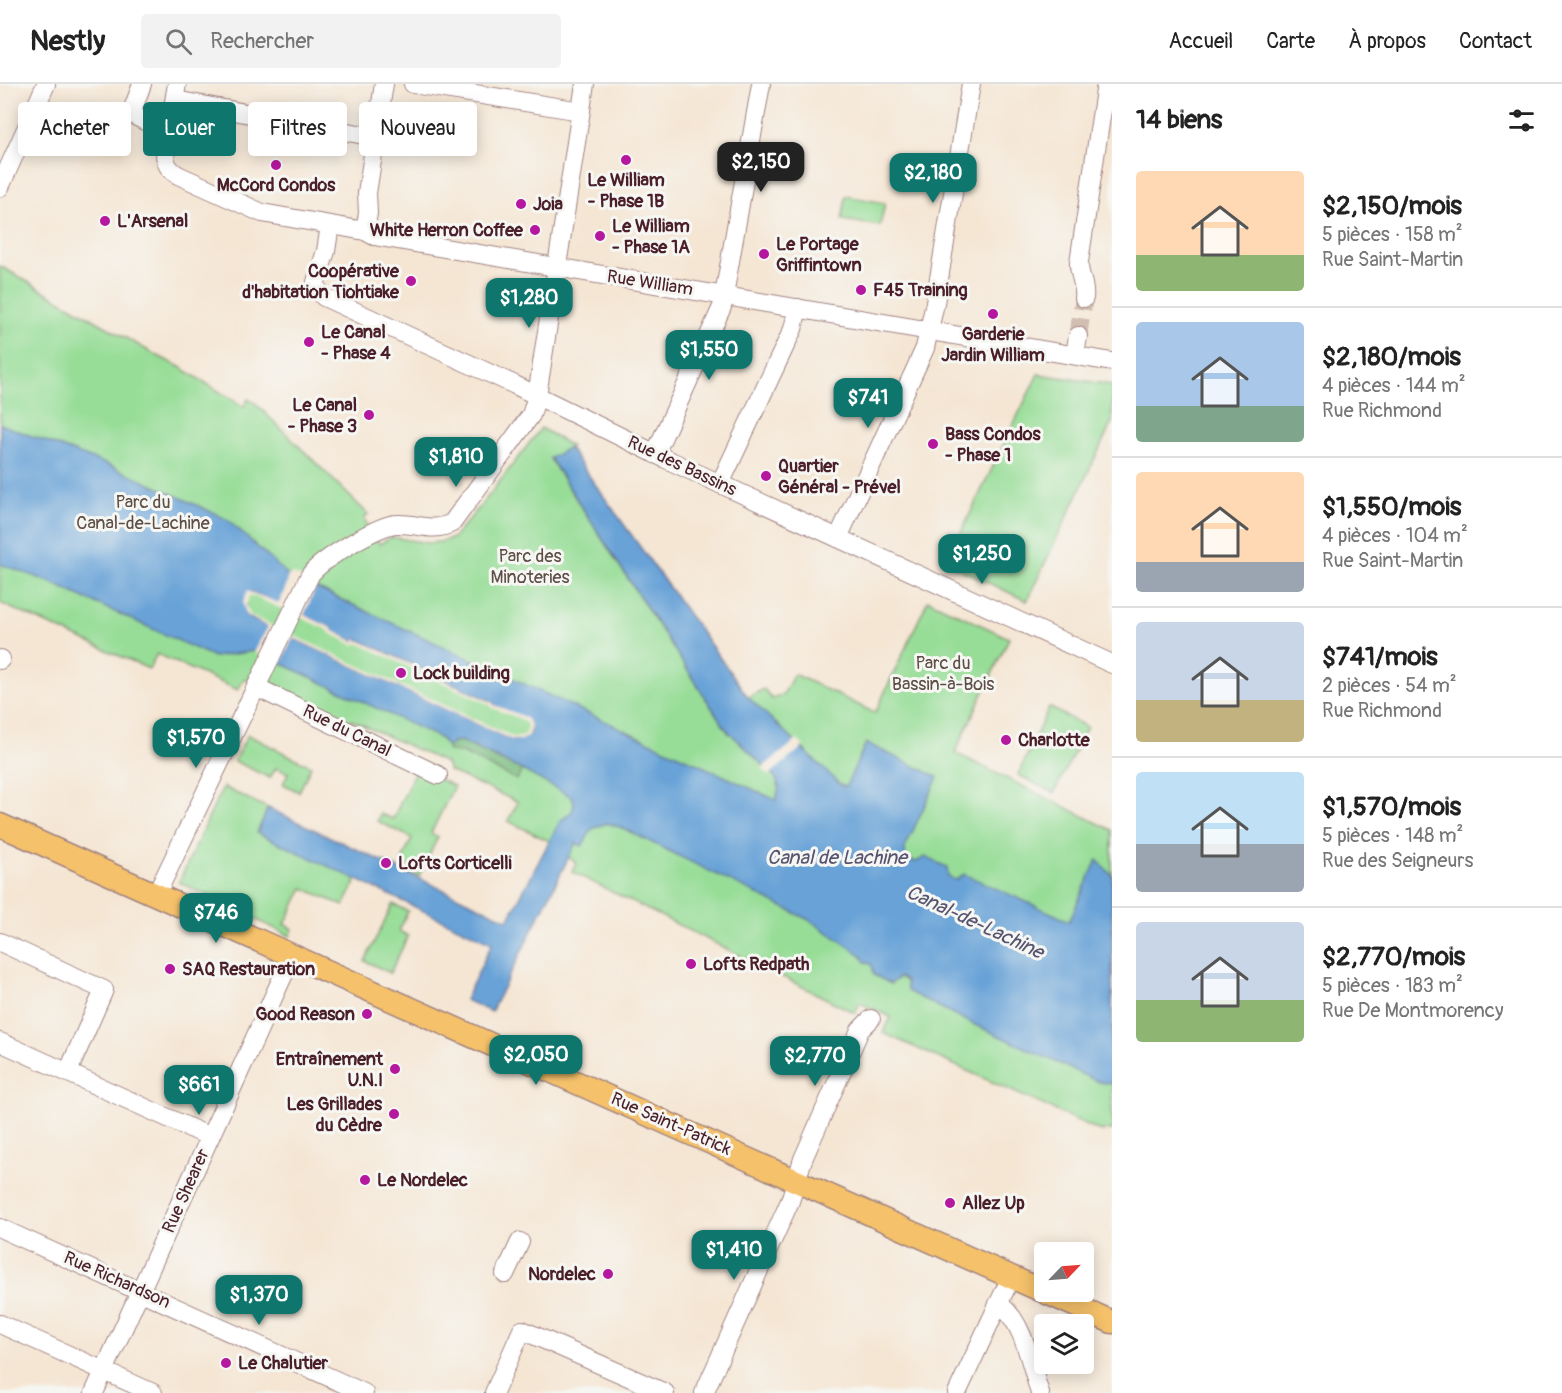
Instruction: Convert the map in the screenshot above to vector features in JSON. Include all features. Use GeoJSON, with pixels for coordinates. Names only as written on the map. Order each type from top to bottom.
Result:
{"type":"FeatureCollection","features":[{"type":"Feature","properties":{"kind":"main road","name":"Rue Saint-Patrick"},"geometry":{"type":"LineString","coordinates":[[0,825],[1112,1322]]}},
{"type":"Feature","properties":{"kind":"street"},"geometry":{"type":"LineString","coordinates":[[0,186],[46,84]]}},
{"type":"Feature","properties":{"kind":"street"},"geometry":{"type":"LineString","coordinates":[[142,84],[131,114],[143,120]]}},
{"type":"Feature","properties":{"kind":"street"},"geometry":{"type":"LineString","coordinates":[[381,102],[384,84]]}},
{"type":"Feature","properties":{"kind":"street"},"geometry":{"type":"LineString","coordinates":[[413,84],[580,111]]}},
{"type":"Feature","properties":{"kind":"street"},"geometry":{"type":"LineString","coordinates":[[156,895],[306,580],[321,564],[381,528],[401,524],[438,528],[452,523],[528,419],[537,396],[585,84]]}},
{"type":"Feature","properties":{"kind":"street"},"geometry":{"type":"LineString","coordinates":[[655,454],[718,318],[761,84]]}},
{"type":"Feature","properties":{"kind":"street"},"geometry":{"type":"LineString","coordinates":[[838,538],[923,354],[929,331],[971,84]]}},
{"type":"Feature","properties":{"kind":"street"},"geometry":{"type":"LineString","coordinates":[[1084,298],[1084,288],[1078,268],[1107,84]]}},
{"type":"Feature","properties":{"kind":"street"},"geometry":{"type":"LineString","coordinates":[[176,92],[359,133]]}},
{"type":"Feature","properties":{"kind":"street","name":"Rue William"},"geometry":{"type":"LineString","coordinates":[[165,156],[166,163],[174,172],[262,213],[365,231],[374,236],[1112,362]]}},
{"type":"Feature","properties":{"kind":"street"},"geometry":{"type":"LineString","coordinates":[[365,231],[372,156]]}},
{"type":"Feature","properties":{"kind":"street","name":"Rue des Bassins"},"geometry":{"type":"LineString","coordinates":[[330,225],[326,251],[317,278],[317,289],[328,299],[537,396],[655,454],[1112,664]]}},
{"type":"Feature","properties":{"kind":"street"},"geometry":{"type":"LineString","coordinates":[[720,484],[793,329],[798,308]]}},
{"type":"Feature","properties":{"kind":"street"},"geometry":{"type":"LineString","coordinates":[[1075,355],[1078,336]]}},
{"type":"Feature","properties":{"kind":"street","name":"Rue du Canal"},"geometry":{"type":"LineString","coordinates":[[255,687],[438,775]]}},
{"type":"Feature","properties":{"kind":"street"},"geometry":{"type":"LineString","coordinates":[[0,942],[104,990],[68,1072]]}},
{"type":"Feature","properties":{"kind":"street","name":"Rue Shearer"},"geometry":{"type":"LineString","coordinates":[[94,1393],[292,956]]}},
{"type":"Feature","properties":{"kind":"street"},"geometry":{"type":"LineString","coordinates":[[704,1393],[790,1201],[802,1159],[860,1030],[871,1019]]}},
{"type":"Feature","properties":{"kind":"street"},"geometry":{"type":"LineString","coordinates":[[0,1042],[210,1137]]}},
{"type":"Feature","properties":{"kind":"street","name":"Rue Richardson"},"geometry":{"type":"LineString","coordinates":[[0,1228],[364,1393]]}},
{"type":"Feature","properties":{"kind":"street"},"geometry":{"type":"LineString","coordinates":[[505,1274],[520,1242]]}},
{"type":"Feature","properties":{"kind":"street"},"geometry":{"type":"LineString","coordinates":[[957,1393],[1011,1277]]}},
{"type":"Feature","properties":{"kind":"street"},"geometry":{"type":"LineString","coordinates":[[998,1304],[1011,1314],[1020,1329],[1040,1393]]}},
{"type":"Feature","properties":{"kind":"street"},"geometry":{"type":"LineString","coordinates":[[0,1324],[153,1393]]}},
{"type":"Feature","properties":{"kind":"street"},"geometry":{"type":"LineString","coordinates":[[494,1393],[522,1330],[665,1393]]}},
{"type":"Feature","properties":{"kind":"green space"},"geometry":{"type":"Polygon","coordinates":[[[846,196],[885,203],[880,226],[842,220],[846,196]]]}},
{"type":"Feature","properties":{"kind":"green space","name":"Parc du Canal-de-Lachine"},"geometry":{"type":"Polygon","coordinates":[[[0,266],[180,367],[244,407],[248,399],[255,403],[368,514],[364,519],[379,544],[392,537],[427,543],[453,538],[541,428],[571,446],[550,459],[729,734],[748,697],[764,689],[772,699],[783,695],[794,674],[875,713],[928,600],[1009,638],[955,753],[1112,830],[1112,1130],[1103,1132],[883,1033],[891,1018],[889,1016],[860,1003],[855,1013],[572,872],[576,863],[549,841],[508,821],[518,802],[449,771],[446,763],[352,720],[344,723],[274,684],[244,679],[238,690],[157,654],[149,669],[0,603],[0,266]]]}},
{"type":"Feature","properties":{"kind":"green space"},"geometry":{"type":"Polygon","coordinates":[[[1038,374],[1112,385],[1112,422],[1027,601],[946,563],[1038,374]]]}},
{"type":"Feature","properties":{"kind":"green space"},"geometry":{"type":"Polygon","coordinates":[[[1049,707],[1087,727],[1054,793],[1018,775],[1049,707]]]}},
{"type":"Feature","properties":{"kind":"green space"},"geometry":{"type":"Polygon","coordinates":[[[248,735],[311,766],[299,792],[283,784],[288,773],[276,768],[270,778],[234,761],[248,735]]]}},
{"type":"Feature","properties":{"kind":"green space"},"geometry":{"type":"Polygon","coordinates":[[[457,740],[522,770],[517,780],[464,754],[447,750],[450,744],[457,740]]]}},
{"type":"Feature","properties":{"kind":"green space"},"geometry":{"type":"Polygon","coordinates":[[[416,769],[454,786],[431,833],[438,837],[419,876],[407,871],[409,867],[401,863],[412,838],[377,821],[380,814],[393,819],[416,769]]]}},
{"type":"Feature","properties":{"kind":"green space"},"geometry":{"type":"Polygon","coordinates":[[[223,787],[268,808],[257,833],[357,879],[344,906],[303,888],[285,924],[293,929],[290,936],[179,882],[223,787]]]}},
{"type":"Feature","properties":{"kind":"green space"},"geometry":{"type":"Polygon","coordinates":[[[393,904],[408,911],[399,931],[408,936],[390,973],[365,961],[393,904]]]}},
{"type":"Feature","properties":{"kind":"water","name":"Canal de Lachine"},"geometry":{"type":"Polygon","coordinates":[[[0,424],[106,464],[212,512],[228,520],[288,575],[776,800],[779,787],[775,777],[725,728],[550,458],[569,448],[748,697],[842,786],[846,786],[866,743],[938,777],[905,848],[906,858],[916,862],[925,857],[947,867],[948,877],[956,880],[964,874],[1069,921],[1097,860],[1112,875],[1112,1084],[1099,1082],[907,991],[906,981],[899,977],[891,984],[874,975],[872,965],[865,962],[861,955],[811,921],[622,828],[607,823],[592,829],[582,846],[576,843],[491,1012],[465,1000],[492,943],[257,833],[268,808],[508,920],[560,821],[573,808],[572,797],[461,741],[453,742],[447,747],[440,738],[255,651],[214,657],[47,581],[0,564],[0,424]],[[251,592],[246,597],[246,615],[250,618],[512,740],[524,738],[529,734],[529,722],[494,705],[493,702],[357,639],[355,642],[331,630],[332,628],[251,592]]]}},
{"type":"Feature","properties":{"kind":"pier"},"geometry":{"type":"Polygon","coordinates":[[[294,574],[317,585],[304,615],[355,642],[356,639],[494,705],[520,715],[527,719],[531,726],[528,736],[522,740],[512,740],[293,638],[280,665],[258,655],[254,651],[268,627],[246,615],[243,603],[247,591],[279,603],[287,584],[288,575],[294,574]],[[249,595],[246,606],[251,616],[513,737],[521,737],[526,733],[527,724],[519,718],[492,708],[490,705],[358,643],[354,645],[328,630],[249,595]]]}},
{"type":"Feature","properties":{"kind":"pier"},"geometry":{"type":"Polygon","coordinates":[[[797,740],[804,746],[769,775],[762,768],[797,740]]]}},
{"type":"Feature","properties":{"kind":"tunnel"},"geometry":{"type":"LineString","coordinates":[[1078,336],[1084,298]]}},
{"type":"Feature","properties":{"kind":"place","name":"Le William - Phase 1B"},"geometry":{"type":"Point","coordinates":[626,160]}},
{"type":"Feature","properties":{"kind":"place","name":"McCord Condos"},"geometry":{"type":"Point","coordinates":[276,165]}},
{"type":"Feature","properties":{"kind":"place","name":"Joia"},"geometry":{"type":"Point","coordinates":[521,204]}},
{"type":"Feature","properties":{"kind":"place","name":"L'Arsenal"},"geometry":{"type":"Point","coordinates":[105,221]}},
{"type":"Feature","properties":{"kind":"place","name":"White Herron Coffee"},"geometry":{"type":"Point","coordinates":[535,230]}},
{"type":"Feature","properties":{"kind":"place","name":"Le William - Phase 1A"},"geometry":{"type":"Point","coordinates":[600,236]}},
{"type":"Feature","properties":{"kind":"place","name":"Le Portage Griffintown"},"geometry":{"type":"Point","coordinates":[764,254]}},
{"type":"Feature","properties":{"kind":"place","name":"Coopérative d'habitation Tiohtiake"},"geometry":{"type":"Point","coordinates":[411,281]}},
{"type":"Feature","properties":{"kind":"place","name":"F45 Training"},"geometry":{"type":"Point","coordinates":[861,290]}},
{"type":"Feature","properties":{"kind":"place","name":"Garderie Jardin William"},"geometry":{"type":"Point","coordinates":[993,314]}},
{"type":"Feature","properties":{"kind":"place","name":"Le Canal - Phase 4"},"geometry":{"type":"Point","coordinates":[309,342]}},
{"type":"Feature","properties":{"kind":"place","name":"Le Canal - Phase 3"},"geometry":{"type":"Point","coordinates":[369,415]}},
{"type":"Feature","properties":{"kind":"place","name":"Bass Condos - Phase 1"},"geometry":{"type":"Point","coordinates":[933,444]}},
{"type":"Feature","properties":{"kind":"place","name":"Quartier Général - Prével"},"geometry":{"type":"Point","coordinates":[766,476]}},
{"type":"Feature","properties":{"kind":"place","name":"Lock building"},"geometry":{"type":"Point","coordinates":[401,673]}},
{"type":"Feature","properties":{"kind":"place","name":"Charlotte"},"geometry":{"type":"Point","coordinates":[1006,740]}},
{"type":"Feature","properties":{"kind":"place","name":"Lofts Corticelli"},"geometry":{"type":"Point","coordinates":[386,863]}},
{"type":"Feature","properties":{"kind":"place","name":"Lofts Redpath"},"geometry":{"type":"Point","coordinates":[691,964]}},
{"type":"Feature","properties":{"kind":"place","name":"SAQ Restauration"},"geometry":{"type":"Point","coordinates":[170,969]}},
{"type":"Feature","properties":{"kind":"place","name":"Good Reason"},"geometry":{"type":"Point","coordinates":[367,1014]}},
{"type":"Feature","properties":{"kind":"place","name":"Entraînement U.N.I"},"geometry":{"type":"Point","coordinates":[395,1069]}},
{"type":"Feature","properties":{"kind":"place","name":"Les Grillades du Cèdre"},"geometry":{"type":"Point","coordinates":[394,1114]}},
{"type":"Feature","properties":{"kind":"place","name":"Le Nordelec"},"geometry":{"type":"Point","coordinates":[365,1180]}},
{"type":"Feature","properties":{"kind":"place","name":"Allez Up"},"geometry":{"type":"Point","coordinates":[950,1203]}},
{"type":"Feature","properties":{"kind":"place","name":"Nordelec"},"geometry":{"type":"Point","coordinates":[608,1274]}},
{"type":"Feature","properties":{"kind":"place","name":"Le Chalutier"},"geometry":{"type":"Point","coordinates":[226,1363]}},
{"type":"Feature","properties":{"kind":"park label","name":"Parc des Minoteries"},"geometry":{"type":"Point","coordinates":[530,566]}},
{"type":"Feature","properties":{"kind":"park label","name":"Parc du Bassin-à-Bois"},"geometry":{"type":"Point","coordinates":[943,673]}},
{"type":"Feature","properties":{"kind":"water label","name":"Canal-de-Lachine"},"geometry":{"type":"Point","coordinates":[975,922]}}]}
